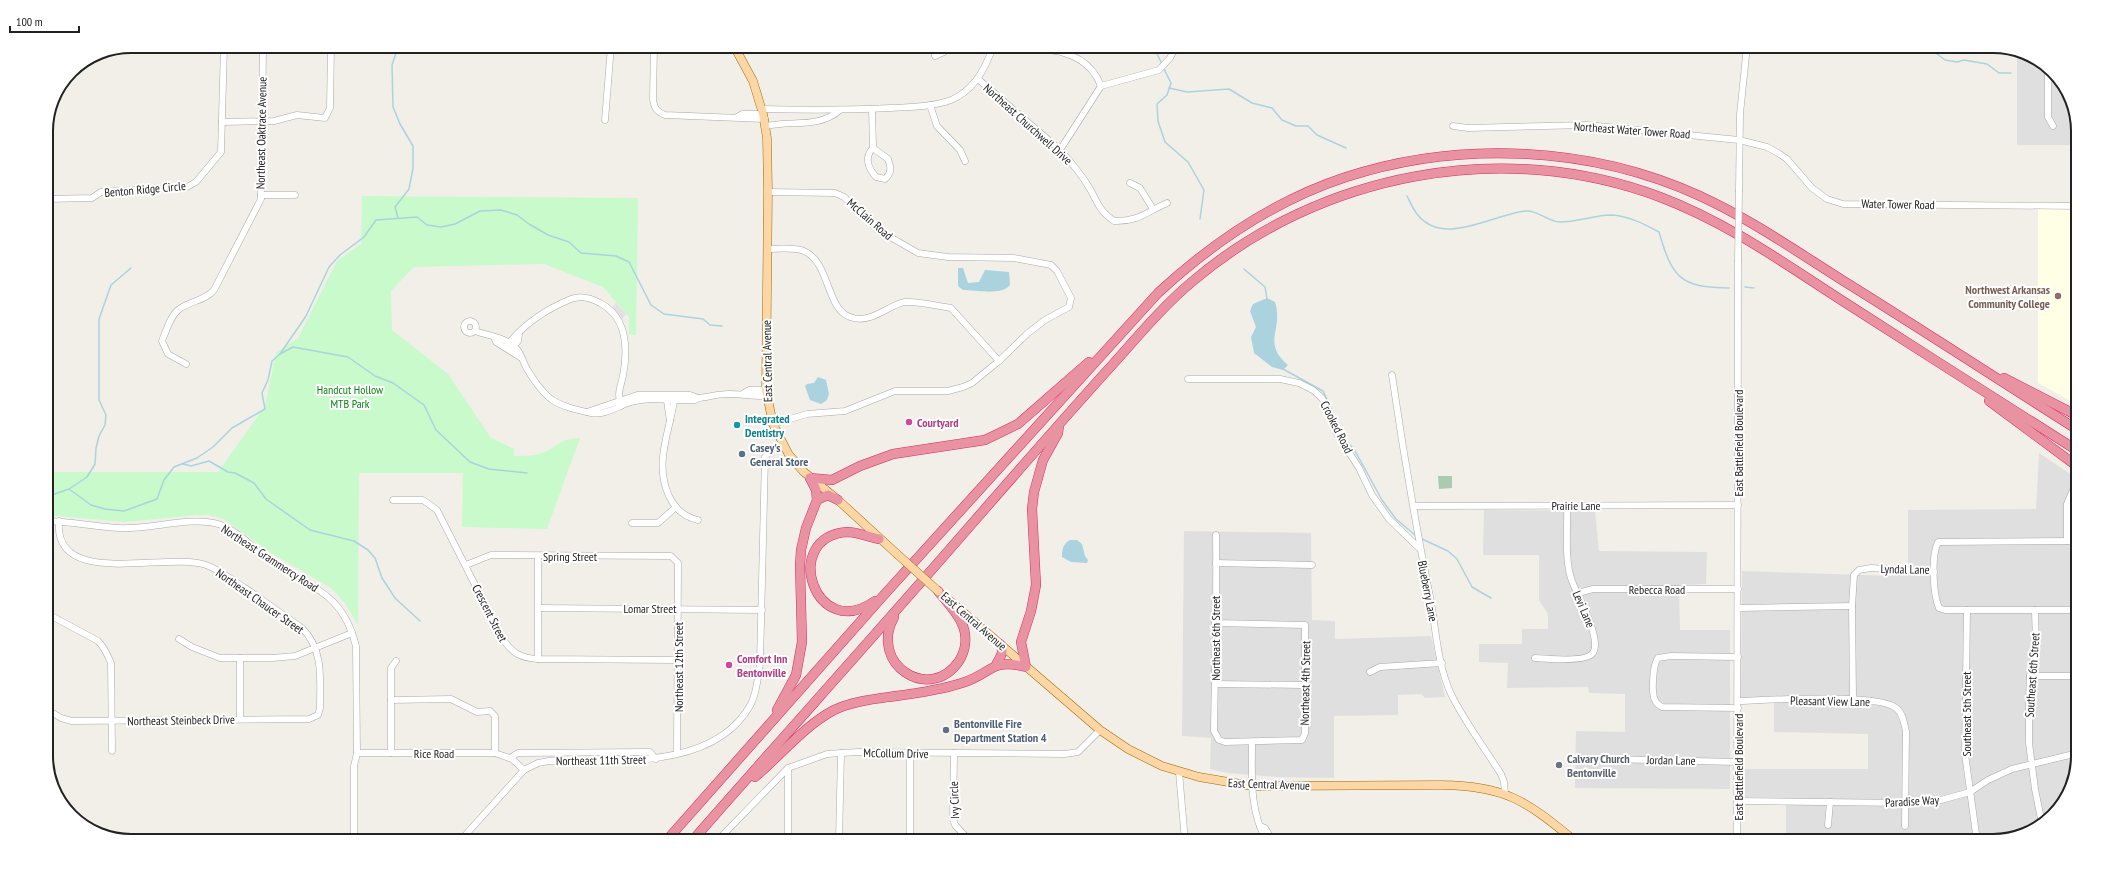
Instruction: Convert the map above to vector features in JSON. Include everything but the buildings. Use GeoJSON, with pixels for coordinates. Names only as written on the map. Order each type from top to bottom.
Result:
{"type":"FeatureCollection","features":[{"type":"Feature","properties":{"kind":"highway"},"geometry":{"type":"LineString","coordinates":[[672,834],[883,596],[1141,310],[1173,279],[1218,242],[1271,210],[1345,177],[1383,166],[1445,156],[1505,153],[1546,155],[1586,161],[1663,181],[1701,196],[1771,235],[2071,426]]}},
{"type":"Feature","properties":{"kind":"highway"},"geometry":{"type":"LineString","coordinates":[[698,834],[900,607],[1059,423],[1161,311],[1188,284],[1230,252],[1285,219],[1319,204],[1362,188],[1420,175],[1473,169],[1529,169],[1585,176],[1622,184],[1694,211],[1728,228],[2071,447]]}},
{"type":"Feature","properties":{"kind":"highway"},"geometry":{"type":"LineString","coordinates":[[1926,355],[1935,365],[1990,402],[2071,462]]}},
{"type":"Feature","properties":{"kind":"highway"},"geometry":{"type":"LineString","coordinates":[[810,478],[832,480],[860,466],[892,454],[985,440],[1018,424],[1086,363],[1096,360]]}},
{"type":"Feature","properties":{"kind":"highway"},"geometry":{"type":"LineString","coordinates":[[1984,370],[2014,382],[2071,412]]}},
{"type":"Feature","properties":{"kind":"highway"},"geometry":{"type":"LineString","coordinates":[[996,664],[1011,663],[1026,666],[1021,642],[1031,611],[1036,585],[1032,509],[1034,492],[1043,460],[1058,433],[1059,423]]}},
{"type":"Feature","properties":{"kind":"highway"},"geometry":{"type":"LineString","coordinates":[[750,747],[787,694],[796,675],[802,642],[801,550],[806,528],[817,500],[816,490],[810,478]]}},
{"type":"Feature","properties":{"kind":"highway"},"geometry":{"type":"LineString","coordinates":[[817,500],[828,494],[838,500]]}},
{"type":"Feature","properties":{"kind":"highway"},"geometry":{"type":"LineString","coordinates":[[879,539],[848,532],[830,537],[820,545],[813,556],[810,576],[817,594],[826,603],[836,609],[848,611],[860,609],[883,596]]}},
{"type":"Feature","properties":{"kind":"highway"},"geometry":{"type":"LineString","coordinates":[[900,607],[891,622],[888,639],[890,654],[894,662],[898,668],[913,677],[931,679],[944,675],[954,667],[961,658],[965,637],[960,620],[938,590]]}},
{"type":"Feature","properties":{"kind":"highway"},"geometry":{"type":"LineString","coordinates":[[735,792],[764,769],[811,726],[833,711],[860,701],[948,687],[978,677],[996,664],[1003,653],[1003,648],[1000,644]]}},
{"type":"Feature","properties":{"kind":"main road","name":"East Central Avenue"},"geometry":{"type":"LineString","coordinates":[[738,53],[753,81],[764,117],[768,192],[766,393],[773,424],[782,443],[789,455],[810,478],[838,500],[879,539],[1100,730],[1136,753],[1179,772],[1225,783],[1252,786],[1467,785],[1505,793],[1541,814],[1566,834]]}},
{"type":"Feature","properties":{"kind":"street","name":"Benton Ridge Circle"},"geometry":{"type":"LineString","coordinates":[[53,199],[92,198],[100,192],[187,187],[196,182],[221,152],[224,53]]}},
{"type":"Feature","properties":{"kind":"street","name":"Northeast Oaktrace Avenue"},"geometry":{"type":"LineString","coordinates":[[186,364],[168,354],[162,341],[167,328],[177,311],[204,298],[214,290],[260,199],[263,53]]}},
{"type":"Feature","properties":{"kind":"street"},"geometry":{"type":"LineString","coordinates":[[222,122],[274,121],[297,115],[325,118],[330,108],[331,53]]}},
{"type":"Feature","properties":{"kind":"street"},"geometry":{"type":"LineString","coordinates":[[605,120],[611,53]]}},
{"type":"Feature","properties":{"kind":"street"},"geometry":{"type":"LineString","coordinates":[[654,53],[653,99],[654,107],[658,113],[665,115],[737,117],[744,120],[840,110],[930,105],[952,100],[978,79],[990,53]]}},
{"type":"Feature","properties":{"kind":"street"},"geometry":{"type":"LineString","coordinates":[[935,56],[942,53]]}},
{"type":"Feature","properties":{"kind":"street"},"geometry":{"type":"LineString","coordinates":[[1061,53],[1083,62],[1096,73],[1101,86]]}},
{"type":"Feature","properties":{"kind":"street"},"geometry":{"type":"LineString","coordinates":[[1060,150],[1101,86],[1159,70],[1172,53]]}},
{"type":"Feature","properties":{"kind":"street","name":"East Battlefield Boulevard"},"geometry":{"type":"LineString","coordinates":[[1737,834],[1739,608],[1739,140],[1740,114],[1747,53]]}},
{"type":"Feature","properties":{"kind":"street"},"geometry":{"type":"LineString","coordinates":[[2049,77],[2048,117],[2053,126]]}},
{"type":"Feature","properties":{"kind":"street","name":"Northeast Churchwell Drive"},"geometry":{"type":"LineString","coordinates":[[978,79],[1060,150],[1071,162],[1090,190],[1096,204],[1114,221],[1128,222],[1141,218],[1154,209],[1167,203]]}},
{"type":"Feature","properties":{"kind":"street"},"geometry":{"type":"LineString","coordinates":[[930,105],[937,126],[960,150],[965,161]]}},
{"type":"Feature","properties":{"kind":"street"},"geometry":{"type":"LineString","coordinates":[[872,109],[873,148],[868,153],[869,168],[876,177],[885,179],[890,175],[891,169],[888,159],[873,148]]}},
{"type":"Feature","properties":{"kind":"street"},"geometry":{"type":"LineString","coordinates":[[764,117],[780,123],[819,122],[833,116],[840,110]]}},
{"type":"Feature","properties":{"kind":"street","name":"Northeast Water Tower Road"},"geometry":{"type":"LineString","coordinates":[[1453,126],[1468,128],[1587,125],[1739,140]]}},
{"type":"Feature","properties":{"kind":"street","name":"Water Tower Road"},"geometry":{"type":"LineString","coordinates":[[1739,140],[1767,147],[1778,153],[1787,159],[1812,188],[1827,199],[1843,204],[2071,206]]}},
{"type":"Feature","properties":{"kind":"street"},"geometry":{"type":"LineString","coordinates":[[1130,183],[1140,188],[1154,209]]}},
{"type":"Feature","properties":{"kind":"street","name":"McClain Road"},"geometry":{"type":"LineString","coordinates":[[768,192],[835,193],[844,197],[878,230],[899,244],[918,253],[948,257],[1014,258],[1051,265],[1058,271],[1071,298],[1069,307],[1045,320],[1028,333],[999,361]]}},
{"type":"Feature","properties":{"kind":"street"},"geometry":{"type":"LineString","coordinates":[[260,195],[295,194]]}},
{"type":"Feature","properties":{"kind":"street"},"geometry":{"type":"LineString","coordinates":[[767,249],[803,250],[811,255],[818,262],[842,313],[850,318],[875,316],[905,302],[951,308],[999,361],[972,383],[963,387],[948,391],[895,391],[845,411],[807,414],[773,424]]}},
{"type":"Feature","properties":{"kind":"street"},"geometry":{"type":"LineString","coordinates":[[510,347],[515,335],[519,334],[527,323],[538,314],[576,297],[591,298],[603,304],[620,322],[624,333],[623,375],[618,393],[620,403]]}},
{"type":"Feature","properties":{"kind":"street"},"geometry":{"type":"LineString","coordinates":[[475,331],[494,337],[496,342],[510,347],[520,358],[534,380],[549,398],[563,407],[587,412],[643,395],[690,395],[698,398]]}},
{"type":"Feature","properties":{"kind":"street","name":"Blueberry Lane"},"geometry":{"type":"LineString","coordinates":[[1392,375],[1410,496],[1414,506],[1419,548],[1442,663],[1451,694],[1501,774],[1504,782],[1505,793]]}},
{"type":"Feature","properties":{"kind":"street","name":"Crooked Road"},"geometry":{"type":"LineString","coordinates":[[1188,379],[1280,379],[1299,383],[1313,390],[1321,397],[1327,406],[1336,432],[1359,468],[1372,496],[1389,519],[1419,548]]}},
{"type":"Feature","properties":{"kind":"street"},"geometry":{"type":"LineString","coordinates":[[620,403],[637,401],[695,400],[718,394],[744,393],[749,390],[766,393]]}},
{"type":"Feature","properties":{"kind":"street"},"geometry":{"type":"LineString","coordinates":[[666,401],[670,421]]}},
{"type":"Feature","properties":{"kind":"street"},"geometry":{"type":"LineString","coordinates":[[674,401],[673,415],[670,421],[663,454],[662,477],[669,496],[676,507],[683,514],[698,520]]}},
{"type":"Feature","properties":{"kind":"street","name":"Northeast 11th Street"},"geometry":{"type":"LineString","coordinates":[[466,834],[524,770],[538,763],[549,761],[656,759],[714,741],[740,721],[751,704],[757,687],[760,663],[765,457],[771,450],[782,443]]}},
{"type":"Feature","properties":{"kind":"street"},"geometry":{"type":"LineString","coordinates":[[2067,541],[2066,504],[2071,492]]}},
{"type":"Feature","properties":{"kind":"street","name":"Crescent Street"},"geometry":{"type":"LineString","coordinates":[[392,500],[418,499],[429,502],[444,520],[510,650],[525,659],[678,660]]}},
{"type":"Feature","properties":{"kind":"street","name":"Levi Lane"},"geometry":{"type":"LineString","coordinates":[[1535,658],[1584,659],[1593,654],[1595,635],[1572,580],[1569,566],[1567,505]]}},
{"type":"Feature","properties":{"kind":"street","name":"Prairie Lane"},"geometry":{"type":"LineString","coordinates":[[1414,506],[1738,505]]}},
{"type":"Feature","properties":{"kind":"street"},"geometry":{"type":"LineString","coordinates":[[632,523],[658,523],[676,507]]}},
{"type":"Feature","properties":{"kind":"street","name":"Northeast Grammercy Road"},"geometry":{"type":"LineString","coordinates":[[53,521],[118,528],[140,528],[189,522],[208,522],[221,525],[271,561],[316,587],[330,597],[352,633],[356,646],[357,753],[354,766],[354,834]]}},
{"type":"Feature","properties":{"kind":"street","name":"Northeast Chaucer Street"},"geometry":{"type":"LineString","coordinates":[[59,521],[59,535],[64,546],[75,556],[87,562],[193,562],[209,566],[226,575],[302,628],[310,635],[318,653],[320,667],[320,708],[318,715]]}},
{"type":"Feature","properties":{"kind":"street","name":"Northeast 6th Street"},"geometry":{"type":"LineString","coordinates":[[1216,535],[1214,731],[1219,740],[1225,742],[1252,742]]}},
{"type":"Feature","properties":{"kind":"street","name":"Lyndal Lane"},"geometry":{"type":"LineString","coordinates":[[1853,699],[1852,606],[1854,575],[1859,570],[1871,568],[1934,572],[1935,549],[1938,542],[2071,541]]}},
{"type":"Feature","properties":{"kind":"street","name":"Spring Street"},"geometry":{"type":"LineString","coordinates":[[466,565],[491,555],[671,556],[676,558]]}},
{"type":"Feature","properties":{"kind":"street"},"geometry":{"type":"LineString","coordinates":[[538,556],[538,659]]}},
{"type":"Feature","properties":{"kind":"street","name":"Northeast 12th Street"},"geometry":{"type":"LineString","coordinates":[[676,558],[678,563],[677,753]]}},
{"type":"Feature","properties":{"kind":"street"},"geometry":{"type":"LineString","coordinates":[[1216,563],[1312,565]]}},
{"type":"Feature","properties":{"kind":"street"},"geometry":{"type":"LineString","coordinates":[[1934,572],[1936,600],[1939,608],[1967,610],[2071,610]]}},
{"type":"Feature","properties":{"kind":"street","name":"Rebecca Road"},"geometry":{"type":"LineString","coordinates":[[1578,593],[1593,589],[1738,589]]}},
{"type":"Feature","properties":{"kind":"street"},"geometry":{"type":"LineString","coordinates":[[1739,608],[1852,606]]}},
{"type":"Feature","properties":{"kind":"street","name":"Lomar Street"},"geometry":{"type":"LineString","coordinates":[[539,608],[678,608],[762,610]]}},
{"type":"Feature","properties":{"kind":"street","name":"Southeast 5th Street"},"geometry":{"type":"LineString","coordinates":[[1967,610],[1964,754],[1976,834]]}},
{"type":"Feature","properties":{"kind":"street","name":"Southeast 6th Street"},"geometry":{"type":"LineString","coordinates":[[2035,610],[2036,646],[2030,676],[2031,763],[2041,817]]}},
{"type":"Feature","properties":{"kind":"street"},"geometry":{"type":"LineString","coordinates":[[53,616],[98,641],[104,647],[111,663],[112,751]]}},
{"type":"Feature","properties":{"kind":"street","name":"Northeast 4th Street"},"geometry":{"type":"LineString","coordinates":[[1215,623],[1305,625],[1304,734],[1302,740],[1252,742]]}},
{"type":"Feature","properties":{"kind":"street"},"geometry":{"type":"LineString","coordinates":[[179,639],[206,653],[220,658],[240,658],[294,656],[352,633]]}},
{"type":"Feature","properties":{"kind":"street"},"geometry":{"type":"LineString","coordinates":[[1738,657],[1671,656],[1658,658],[1654,666],[1654,697],[1657,704],[1662,707],[1738,708]]}},
{"type":"Feature","properties":{"kind":"street"},"geometry":{"type":"LineString","coordinates":[[240,658],[240,719]]}},
{"type":"Feature","properties":{"kind":"street"},"geometry":{"type":"LineString","coordinates":[[392,752],[391,668],[396,661]]}},
{"type":"Feature","properties":{"kind":"street"},"geometry":{"type":"LineString","coordinates":[[1370,672],[1380,667],[1442,663]]}},
{"type":"Feature","properties":{"kind":"street"},"geometry":{"type":"LineString","coordinates":[[2030,676],[2071,676]]}},
{"type":"Feature","properties":{"kind":"street"},"geometry":{"type":"LineString","coordinates":[[1215,684],[1305,685]]}},
{"type":"Feature","properties":{"kind":"street"},"geometry":{"type":"LineString","coordinates":[[391,700],[451,699],[477,712],[490,711],[495,716],[495,753]]}},
{"type":"Feature","properties":{"kind":"street","name":"Pleasant View Lane"},"geometry":{"type":"LineString","coordinates":[[1738,701],[1853,699],[1886,703],[1897,709],[1903,719],[1906,730],[1905,826]]}},
{"type":"Feature","properties":{"kind":"street","name":"Northeast Steinbeck Drive"},"geometry":{"type":"LineString","coordinates":[[53,712],[68,720],[111,721],[309,719],[318,715]]}},
{"type":"Feature","properties":{"kind":"street","name":"McCollum Drive"},"geometry":{"type":"LineString","coordinates":[[724,834],[788,768],[827,754],[1065,754],[1078,752],[1100,730]]}},
{"type":"Feature","properties":{"kind":"street"},"geometry":{"type":"LineString","coordinates":[[1252,742],[1252,786],[1257,815],[1264,834]]}},
{"type":"Feature","properties":{"kind":"street"},"geometry":{"type":"LineString","coordinates":[[510,758],[518,753],[650,752],[656,759]]}},
{"type":"Feature","properties":{"kind":"street","name":"Rice Road"},"geometry":{"type":"LineString","coordinates":[[357,753],[495,753],[510,758],[524,770]]}},
{"type":"Feature","properties":{"kind":"street"},"geometry":{"type":"LineString","coordinates":[[839,834],[841,753]]}},
{"type":"Feature","properties":{"kind":"street"},"geometry":{"type":"LineString","coordinates":[[910,753],[910,834]]}},
{"type":"Feature","properties":{"kind":"street","name":"Ivy Circle"},"geometry":{"type":"LineString","coordinates":[[954,753],[953,819],[955,825],[963,834]]}},
{"type":"Feature","properties":{"kind":"street","name":"Paradise Way"},"geometry":{"type":"LineString","coordinates":[[1737,801],[1905,803],[1941,800],[1970,792],[1988,780],[2012,769],[2031,763],[2071,754]]}},
{"type":"Feature","properties":{"kind":"street","name":"Jordan Lane"},"geometry":{"type":"LineString","coordinates":[[1606,759],[1737,762]]}},
{"type":"Feature","properties":{"kind":"street"},"geometry":{"type":"LineString","coordinates":[[788,768],[788,834]]}},
{"type":"Feature","properties":{"kind":"street"},"geometry":{"type":"LineString","coordinates":[[1179,772],[1184,834]]}},
{"type":"Feature","properties":{"kind":"street"},"geometry":{"type":"LineString","coordinates":[[1828,825],[1830,802]]}},
{"type":"Feature","properties":{"kind":"street"},"geometry":{"type":"LineString","coordinates":[[1260,826],[1265,828],[1269,834]]}},
{"type":"Feature","properties":{"kind":"shaded area"},"geometry":{"type":"Polygon","coordinates":[[[2017,57],[2032,63],[2040,69],[2058,88],[2067,106],[2071,126],[2071,145],[2017,145],[2017,57]]]}},
{"type":"Feature","properties":{"kind":"shaded area","name":"Northwest Arkansas Community College"},"geometry":{"type":"Polygon","coordinates":[[[2038,208],[2071,208],[2071,401],[2038,383],[2038,208]]]}},
{"type":"Feature","properties":{"kind":"shaded area"},"geometry":{"type":"Polygon","coordinates":[[[616,303],[626,314],[620,322],[610,310],[616,303]]]}},
{"type":"Feature","properties":{"kind":"shaded area"},"geometry":{"type":"Polygon","coordinates":[[[2039,453],[2071,474],[2071,756],[2068,776],[2061,795],[2044,815],[2023,828],[1993,834],[1786,834],[1786,798],[1740,797],[1740,769],[1868,769],[1868,734],[1774,732],[1774,698],[1741,699],[1742,571],[1894,576],[1908,565],[1908,510],[2036,509],[2039,453]]]}},
{"type":"Feature","properties":{"kind":"shaded area"},"geometry":{"type":"Polygon","coordinates":[[[1438,476],[1452,476],[1452,488],[1439,489],[1438,476]]]}},
{"type":"Feature","properties":{"kind":"shaded area"},"geometry":{"type":"Polygon","coordinates":[[[1484,510],[1595,511],[1599,551],[1707,552],[1706,584],[1679,585],[1680,630],[1730,630],[1730,789],[1575,788],[1576,731],[1625,732],[1625,694],[1589,693],[1588,687],[1507,688],[1508,663],[1479,662],[1479,644],[1522,644],[1522,629],[1548,629],[1548,614],[1539,600],[1539,555],[1483,555],[1484,510]]]}},
{"type":"Feature","properties":{"kind":"shaded area"},"geometry":{"type":"Polygon","coordinates":[[[1184,531],[1311,533],[1312,620],[1335,621],[1335,639],[1431,636],[1445,697],[1425,698],[1421,694],[1398,695],[1398,715],[1334,716],[1334,778],[1278,777],[1228,773],[1210,769],[1211,738],[1182,736],[1184,531]]]}},
{"type":"Feature","properties":{"kind":"green space","name":"Handcut Hollow MTB Park"},"geometry":{"type":"Polygon","coordinates":[[[362,196],[638,198],[636,335],[629,335],[629,317],[603,287],[544,264],[414,267],[391,291],[392,330],[448,374],[491,438],[514,449],[514,456],[539,454],[548,451],[567,440],[580,438],[547,529],[462,527],[463,473],[359,473],[358,625],[345,603],[331,588],[271,553],[224,519],[209,515],[196,515],[125,522],[53,516],[53,472],[218,472],[265,406],[276,353],[298,338],[337,261],[361,244],[362,196]]]}},
{"type":"Feature","properties":{"kind":"water"},"geometry":{"type":"Polygon","coordinates":[[[958,268],[963,268],[968,283],[979,282],[985,270],[1009,272],[1010,285],[1001,290],[995,291],[963,290],[958,286],[958,268]]]}},
{"type":"Feature","properties":{"kind":"water"},"geometry":{"type":"Polygon","coordinates":[[[1267,298],[1275,302],[1277,320],[1274,342],[1280,357],[1288,365],[1283,370],[1272,367],[1254,353],[1251,337],[1256,327],[1250,311],[1253,304],[1267,298]]]}},
{"type":"Feature","properties":{"kind":"water"},"geometry":{"type":"Polygon","coordinates":[[[818,377],[826,380],[829,394],[827,400],[821,404],[810,400],[805,386],[807,384],[814,383],[818,377]]]}},
{"type":"Feature","properties":{"kind":"water"},"geometry":{"type":"Polygon","coordinates":[[[1070,540],[1077,540],[1082,544],[1085,556],[1088,560],[1087,563],[1071,562],[1062,557],[1063,547],[1070,540]]]}},
{"type":"Feature","properties":{"kind":"waterway"},"geometry":{"type":"LineString","coordinates":[[396,53],[392,65],[393,107],[400,124],[413,146],[413,168],[409,189],[395,207],[398,218]]}},
{"type":"Feature","properties":{"kind":"waterway"},"geometry":{"type":"LineString","coordinates":[[1156,53],[1161,62]]}},
{"type":"Feature","properties":{"kind":"waterway"},"geometry":{"type":"LineString","coordinates":[[1936,53],[1945,60],[1957,62],[1964,60],[1987,64],[1999,73],[2011,73]]}},
{"type":"Feature","properties":{"kind":"waterway"},"geometry":{"type":"LineString","coordinates":[[1164,69],[1171,83],[1167,95],[1157,104],[1158,121],[1165,142],[1188,162],[1204,190],[1200,219]]}},
{"type":"Feature","properties":{"kind":"waterway"},"geometry":{"type":"LineString","coordinates":[[1169,88],[1187,92],[1229,89],[1252,103],[1272,108],[1282,120],[1296,126],[1308,126],[1317,135],[1346,148]]}},
{"type":"Feature","properties":{"kind":"waterway"},"geometry":{"type":"LineString","coordinates":[[1407,196],[1417,214],[1428,224],[1440,228],[1454,229],[1513,213],[1526,211],[1535,212],[1551,220],[1560,222],[1611,215],[1630,219],[1642,223],[1659,232],[1669,260],[1680,277],[1699,286],[1729,288]]}},
{"type":"Feature","properties":{"kind":"waterway"},"geometry":{"type":"LineString","coordinates":[[53,495],[69,489],[91,505],[105,509],[124,511],[157,499],[164,480],[174,467],[197,458],[213,447],[232,428],[265,409],[262,393],[268,380],[272,361],[280,354],[306,316],[329,267],[340,255],[364,237],[376,220],[417,217],[427,225],[441,227],[455,224],[480,211],[501,210],[517,215],[548,235],[569,242],[581,253],[616,256],[629,262],[651,305],[664,314],[703,319],[710,325],[722,326]]}},
{"type":"Feature","properties":{"kind":"waterway"},"geometry":{"type":"LineString","coordinates":[[69,489],[87,477],[95,464],[96,448],[99,436],[105,425],[106,415],[99,400],[99,319],[111,285],[131,268]]}},
{"type":"Feature","properties":{"kind":"waterway"},"geometry":{"type":"LineString","coordinates":[[1244,269],[1265,287],[1267,299]]}},
{"type":"Feature","properties":{"kind":"waterway"},"geometry":{"type":"LineString","coordinates":[[1745,287],[1754,288]]}},
{"type":"Feature","properties":{"kind":"waterway"},"geometry":{"type":"LineString","coordinates":[[280,354],[293,347],[348,357],[375,376],[393,383],[424,405],[436,430],[470,462],[489,469],[527,473]]}},
{"type":"Feature","properties":{"kind":"waterway"},"geometry":{"type":"LineString","coordinates":[[1283,369],[1323,391],[1329,404]]}},
{"type":"Feature","properties":{"kind":"waterway"},"geometry":{"type":"LineString","coordinates":[[1330,407],[1344,439],[1354,449],[1382,500],[1396,519],[1415,535]]}},
{"type":"Feature","properties":{"kind":"waterway"},"geometry":{"type":"LineString","coordinates":[[183,464],[191,466],[209,461],[228,472],[235,473],[254,483],[266,499],[310,530],[354,541],[368,550],[375,558],[382,578],[395,598],[420,621]]}},
{"type":"Feature","properties":{"kind":"waterway"},"geometry":{"type":"LineString","coordinates":[[1422,539],[1448,551],[1457,559],[1472,587],[1491,598]]}},
{"type":"Feature","properties":{"kind":"place","name":"Northwest Arkansas Community College"},"geometry":{"type":"Point","coordinates":[2058,296]}},
{"type":"Feature","properties":{"kind":"place","name":"Courtyard"},"geometry":{"type":"Point","coordinates":[909,422]}},
{"type":"Feature","properties":{"kind":"place","name":"Integrated Dentistry"},"geometry":{"type":"Point","coordinates":[737,425]}},
{"type":"Feature","properties":{"kind":"place","name":"Casey's General Store"},"geometry":{"type":"Point","coordinates":[742,454]}},
{"type":"Feature","properties":{"kind":"place","name":"Comfort Inn Bentonville"},"geometry":{"type":"Point","coordinates":[729,665]}},
{"type":"Feature","properties":{"kind":"place","name":"Bentonville Fire Department Station 4"},"geometry":{"type":"Point","coordinates":[946,730]}},
{"type":"Feature","properties":{"kind":"place","name":"Calvary Church Bentonville"},"geometry":{"type":"Point","coordinates":[1559,765]}}]}
